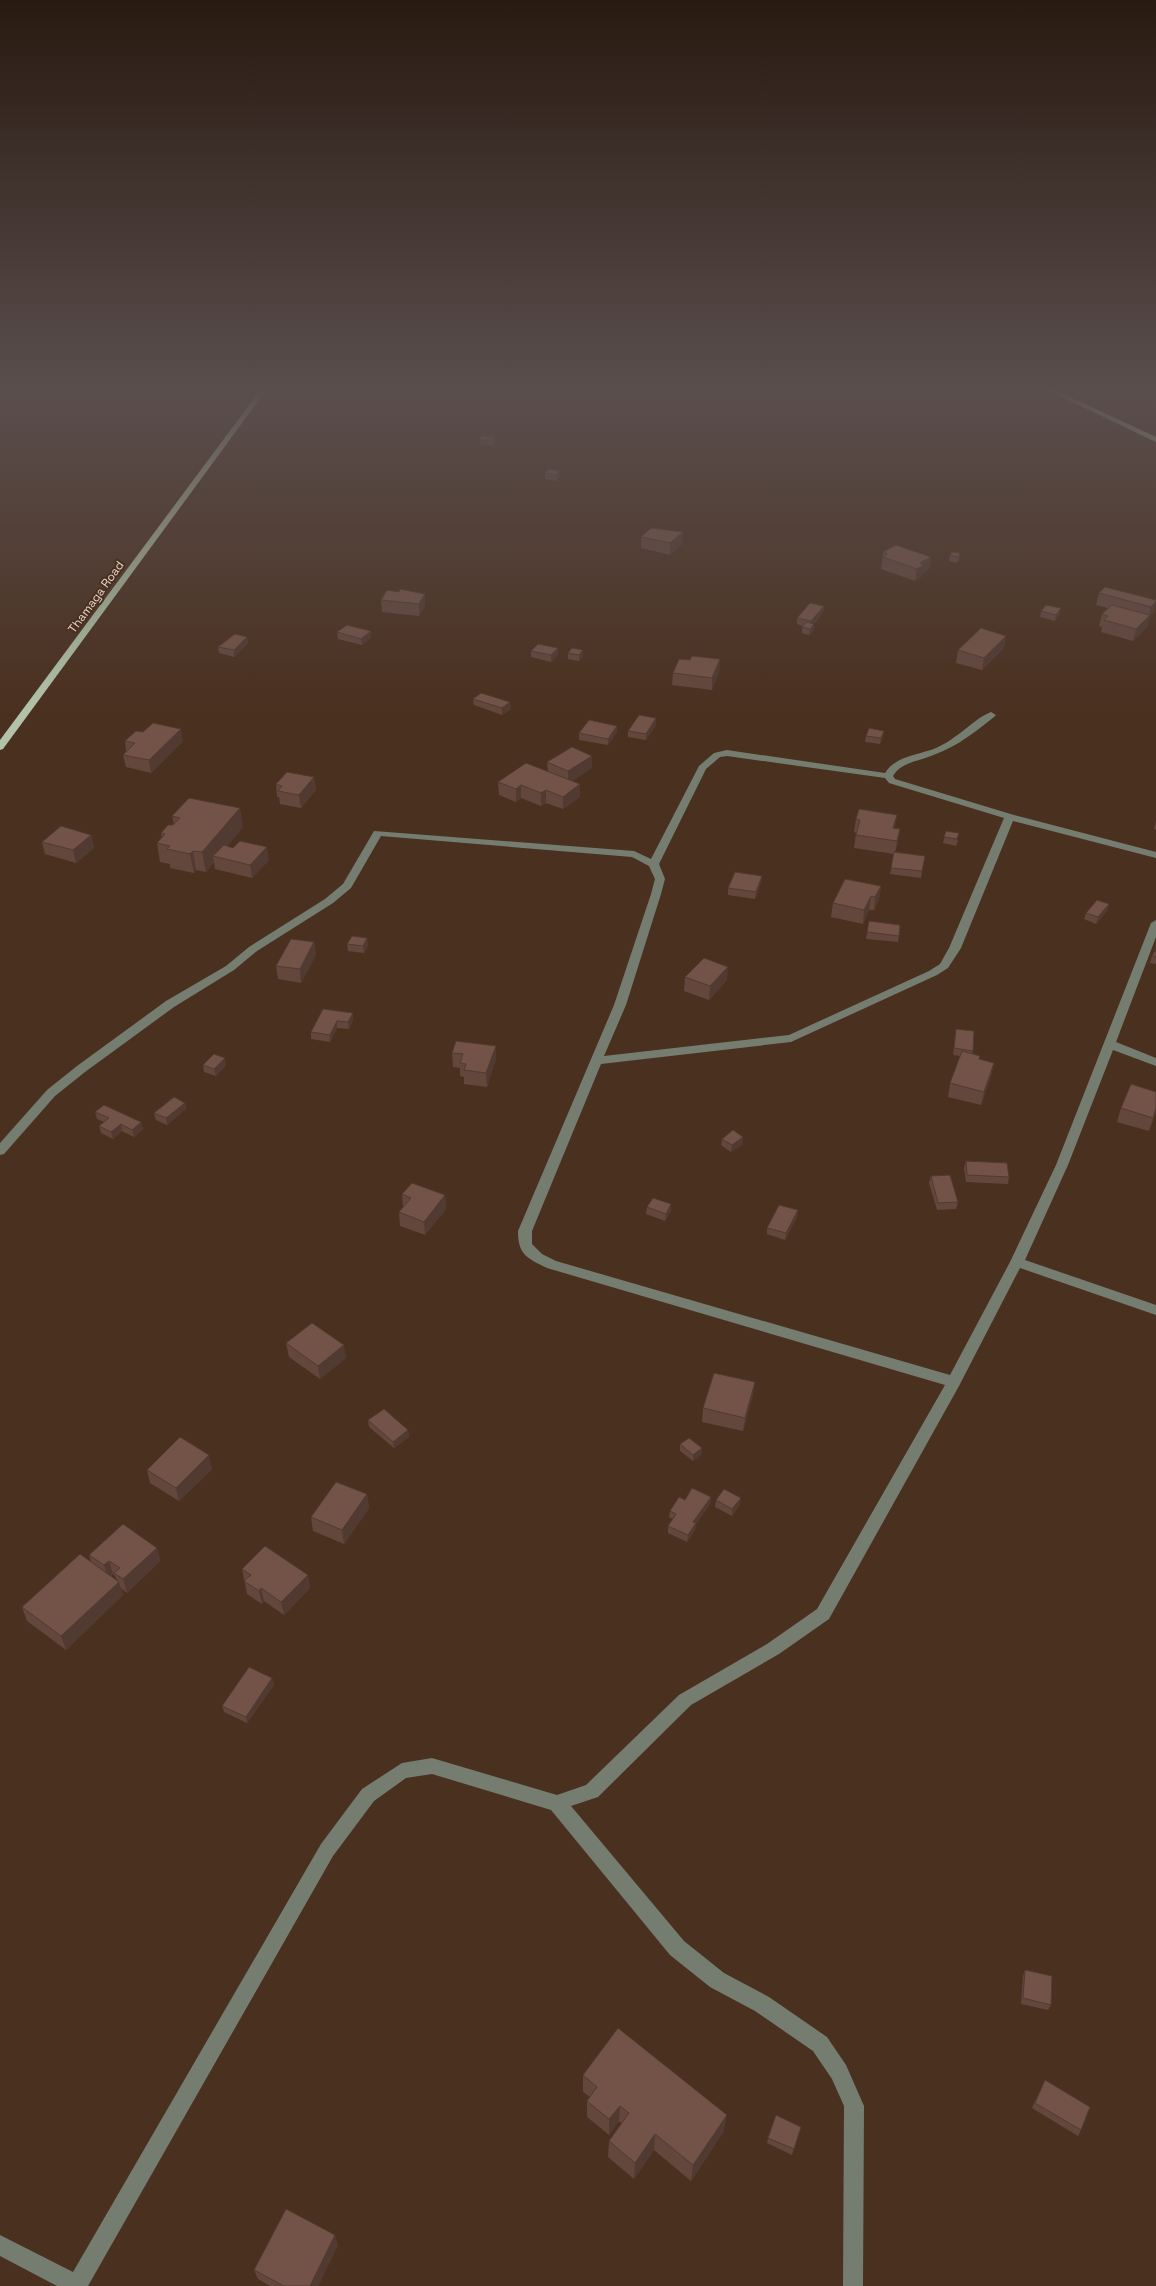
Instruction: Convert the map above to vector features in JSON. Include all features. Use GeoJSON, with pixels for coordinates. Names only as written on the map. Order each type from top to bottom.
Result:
{"type":"FeatureCollection","features":[{"type":"Feature","properties":{"kind":"main road","name":"Thamaga Road"},"geometry":{"type":"LineString","coordinates":[[0,747],[185,496]]}},
{"type":"Feature","properties":{"kind":"street"},"geometry":{"type":"LineString","coordinates":[[888,776],[892,769],[900,763],[940,750],[958,741],[991,715]]}},
{"type":"Feature","properties":{"kind":"street"},"geometry":{"type":"LineString","coordinates":[[654,864],[702,768],[717,755],[738,753],[888,776],[892,782],[1010,817],[1156,855]]}},
{"type":"Feature","properties":{"kind":"street"},"geometry":{"type":"LineString","coordinates":[[597,1061],[791,1038],[933,974],[944,966],[955,948],[1010,817]]}},
{"type":"Feature","properties":{"kind":"street"},"geometry":{"type":"LineString","coordinates":[[0,1151],[51,1093],[81,1069],[170,1004],[230,968],[253,949],[329,901],[347,886],[378,833],[634,854],[654,864],[660,878],[656,894],[620,1005],[525,1231],[525,1246],[537,1257],[552,1265],[954,1382]]}},
{"type":"Feature","properties":{"kind":"street"},"geometry":{"type":"LineString","coordinates":[[0,2246],[77,2286],[327,1850],[368,1796],[402,1771],[432,1766],[558,1802],[592,1791],[685,1700],[773,1649],[823,1614],[954,1382],[1017,1262],[1062,1166],[1156,923]]}},
{"type":"Feature","properties":{"kind":"street"},"geometry":{"type":"LineString","coordinates":[[1109,1044],[1156,1062]]}},
{"type":"Feature","properties":{"kind":"street"},"geometry":{"type":"LineString","coordinates":[[1017,1262],[1156,1310]]}},
{"type":"Feature","properties":{"kind":"street"},"geometry":{"type":"LineString","coordinates":[[558,1802],[677,1948],[717,1980],[762,2004],[820,2044],[838,2072],[854,2106],[853,2286]]}},
{"type":"Feature","properties":{"kind":"building"},"geometry":{"type":"Polygon","coordinates":[[[651,528],[683,532],[670,543],[641,537],[651,528]]]}},
{"type":"Feature","properties":{"kind":"building"},"geometry":{"type":"Polygon","coordinates":[[[896,545],[931,557],[920,563],[924,565],[917,569],[883,557],[887,554],[883,552],[896,545]]]}},
{"type":"Feature","properties":{"kind":"building"},"geometry":{"type":"Polygon","coordinates":[[[952,552],[960,553],[958,557],[950,555],[952,552]]]}},
{"type":"Feature","properties":{"kind":"building"},"geometry":{"type":"Polygon","coordinates":[[[1105,587],[1156,601],[1151,607],[1099,593],[1105,587]]]}},
{"type":"Feature","properties":{"kind":"building"},"geometry":{"type":"Polygon","coordinates":[[[400,589],[425,594],[419,604],[381,600],[387,590],[399,592],[400,589]]]}},
{"type":"Feature","properties":{"kind":"building"},"geometry":{"type":"Polygon","coordinates":[[[810,603],[824,606],[811,621],[797,618],[810,603]]]}},
{"type":"Feature","properties":{"kind":"building"},"geometry":{"type":"Polygon","coordinates":[[[1046,605],[1061,608],[1056,615],[1041,611],[1046,605]]]}},
{"type":"Feature","properties":{"kind":"building"},"geometry":{"type":"Polygon","coordinates":[[[1112,605],[1150,615],[1136,629],[1104,620],[1108,616],[1102,614],[1112,605]]]}},
{"type":"Feature","properties":{"kind":"building"},"geometry":{"type":"Polygon","coordinates":[[[807,622],[814,624],[810,629],[802,627],[807,622]]]}},
{"type":"Feature","properties":{"kind":"building"},"geometry":{"type":"Polygon","coordinates":[[[347,625],[371,631],[361,639],[337,632],[347,625]]]}},
{"type":"Feature","properties":{"kind":"building"},"geometry":{"type":"Polygon","coordinates":[[[981,628],[1006,636],[984,658],[958,650],[981,628]]]}},
{"type":"Feature","properties":{"kind":"building"},"geometry":{"type":"Polygon","coordinates":[[[235,634],[247,637],[234,650],[218,647],[235,634]]]}},
{"type":"Feature","properties":{"kind":"building"},"geometry":{"type":"Polygon","coordinates":[[[538,644],[558,648],[551,655],[531,651],[538,644]]]}},
{"type":"Feature","properties":{"kind":"building"},"geometry":{"type":"Polygon","coordinates":[[[572,648],[583,650],[579,655],[568,653],[572,648]]]}},
{"type":"Feature","properties":{"kind":"building"},"geometry":{"type":"Polygon","coordinates":[[[692,656],[720,659],[712,678],[673,673],[679,659],[690,660],[692,656]]]}},
{"type":"Feature","properties":{"kind":"building"},"geometry":{"type":"Polygon","coordinates":[[[481,693],[510,702],[502,708],[473,699],[481,693]]]}},
{"type":"Feature","properties":{"kind":"building"},"geometry":{"type":"Polygon","coordinates":[[[639,715],[656,718],[646,734],[628,731],[639,715]]]}},
{"type":"Feature","properties":{"kind":"building"},"geometry":{"type":"Polygon","coordinates":[[[589,720],[617,726],[608,739],[579,733],[589,720]]]}},
{"type":"Feature","properties":{"kind":"building"},"geometry":{"type":"Polygon","coordinates":[[[153,723],[181,729],[149,760],[123,755],[135,743],[125,741],[136,731],[143,732],[153,723]]]}},
{"type":"Feature","properties":{"kind":"building"},"geometry":{"type":"Polygon","coordinates":[[[869,728],[884,731],[881,738],[866,736],[869,728]]]}},
{"type":"Feature","properties":{"kind":"building"},"geometry":{"type":"Polygon","coordinates":[[[572,747],[592,756],[568,771],[547,762],[572,747]]]}},
{"type":"Feature","properties":{"kind":"building"},"geometry":{"type":"Polygon","coordinates":[[[526,763],[580,784],[563,797],[546,790],[541,793],[521,785],[516,789],[498,782],[526,763]]]}},
{"type":"Feature","properties":{"kind":"building"},"geometry":{"type":"Polygon","coordinates":[[[287,772],[314,777],[299,795],[278,791],[282,786],[276,784],[287,772]]]}},
{"type":"Feature","properties":{"kind":"building"},"geometry":{"type":"Polygon","coordinates":[[[189,798],[240,808],[202,852],[193,851],[190,854],[167,849],[170,846],[157,843],[165,834],[161,833],[168,825],[173,825],[180,818],[172,816],[189,798]]]}},
{"type":"Feature","properties":{"kind":"building"},"geometry":{"type":"Polygon","coordinates":[[[859,809],[897,815],[893,828],[900,829],[897,841],[856,835],[860,820],[856,819],[859,809]]]}},
{"type":"Feature","properties":{"kind":"building"},"geometry":{"type":"Polygon","coordinates":[[[61,826],[91,835],[73,850],[42,842],[61,826]]]}},
{"type":"Feature","properties":{"kind":"building"},"geometry":{"type":"Polygon","coordinates":[[[946,831],[959,833],[957,839],[944,837],[946,831]]]}},
{"type":"Feature","properties":{"kind":"building"},"geometry":{"type":"Polygon","coordinates":[[[240,841],[267,847],[250,865],[213,856],[224,845],[233,848],[240,841]]]}},
{"type":"Feature","properties":{"kind":"building"},"geometry":{"type":"Polygon","coordinates":[[[894,852],[925,856],[922,871],[891,868],[894,852]]]}},
{"type":"Feature","properties":{"kind":"building"},"geometry":{"type":"Polygon","coordinates":[[[735,872],[762,876],[756,892],[728,888],[735,872]]]}},
{"type":"Feature","properties":{"kind":"building"},"geometry":{"type":"Polygon","coordinates":[[[845,879],[881,886],[875,897],[871,896],[864,910],[833,903],[845,879]]]}},
{"type":"Feature","properties":{"kind":"building"},"geometry":{"type":"Polygon","coordinates":[[[1097,900],[1109,904],[1098,917],[1086,913],[1097,900]]]}},
{"type":"Feature","properties":{"kind":"building"},"geometry":{"type":"Polygon","coordinates":[[[869,921],[900,925],[899,936],[867,932],[869,921]]]}},
{"type":"Feature","properties":{"kind":"building"},"geometry":{"type":"Polygon","coordinates":[[[352,936],[367,938],[363,946],[347,944],[352,936]]]}},
{"type":"Feature","properties":{"kind":"building"},"geometry":{"type":"Polygon","coordinates":[[[291,939],[314,942],[300,969],[276,966],[291,939]]]}},
{"type":"Feature","properties":{"kind":"building"},"geometry":{"type":"Polygon","coordinates":[[[1156,949],[1156,957],[1152,956],[1156,949]]]}},
{"type":"Feature","properties":{"kind":"building"},"geometry":{"type":"Polygon","coordinates":[[[704,958],[728,967],[710,986],[685,977],[704,958]]]}},
{"type":"Feature","properties":{"kind":"building"},"geometry":{"type":"Polygon","coordinates":[[[323,1009],[353,1013],[348,1022],[337,1021],[330,1035],[311,1032],[323,1009]]]}},
{"type":"Feature","properties":{"kind":"building"},"geometry":{"type":"Polygon","coordinates":[[[956,1029],[974,1031],[973,1051],[954,1048],[956,1029]]]}},
{"type":"Feature","properties":{"kind":"building"},"geometry":{"type":"Polygon","coordinates":[[[456,1041],[496,1046],[486,1073],[464,1070],[466,1064],[460,1063],[463,1054],[452,1053],[456,1041]]]}},
{"type":"Feature","properties":{"kind":"building"},"geometry":{"type":"Polygon","coordinates":[[[962,1051],[980,1056],[979,1059],[994,1063],[984,1092],[950,1083],[962,1051]]]}},
{"type":"Feature","properties":{"kind":"building"},"geometry":{"type":"Polygon","coordinates":[[[214,1054],[225,1058],[214,1069],[203,1065],[214,1054]]]}},
{"type":"Feature","properties":{"kind":"building"},"geometry":{"type":"Polygon","coordinates":[[[1131,1084],[1156,1092],[1156,1108],[1153,1118],[1121,1108],[1131,1084]]]}},
{"type":"Feature","properties":{"kind":"building"},"geometry":{"type":"Polygon","coordinates":[[[174,1097],[185,1103],[166,1118],[154,1113],[174,1097]]]}},
{"type":"Feature","properties":{"kind":"building"},"geometry":{"type":"Polygon","coordinates":[[[104,1105],[141,1122],[132,1130],[121,1124],[111,1132],[99,1126],[109,1118],[95,1112],[104,1105]]]}},
{"type":"Feature","properties":{"kind":"building"},"geometry":{"type":"Polygon","coordinates":[[[733,1130],[743,1137],[732,1145],[722,1139],[733,1130]]]}},
{"type":"Feature","properties":{"kind":"building"},"geometry":{"type":"Polygon","coordinates":[[[966,1161],[1007,1163],[1009,1177],[967,1175],[966,1161]]]}},
{"type":"Feature","properties":{"kind":"building"},"geometry":{"type":"Polygon","coordinates":[[[950,1175],[958,1202],[938,1203],[931,1176],[950,1175]]]}},
{"type":"Feature","properties":{"kind":"building"},"geometry":{"type":"Polygon","coordinates":[[[412,1183],[445,1195],[424,1222],[399,1212],[411,1198],[402,1194],[412,1183]]]}},
{"type":"Feature","properties":{"kind":"building"},"geometry":{"type":"Polygon","coordinates":[[[653,1198],[671,1204],[666,1214],[647,1207],[653,1198]]]}},
{"type":"Feature","properties":{"kind":"building"},"geometry":{"type":"Polygon","coordinates":[[[779,1205],[798,1210],[786,1233],[767,1228],[779,1205]]]}},
{"type":"Feature","properties":{"kind":"building"},"geometry":{"type":"Polygon","coordinates":[[[312,1323],[344,1345],[318,1366],[286,1343],[312,1323]]]}},
{"type":"Feature","properties":{"kind":"building"},"geometry":{"type":"Polygon","coordinates":[[[714,1373],[755,1382],[745,1418],[703,1408],[714,1373]]]}},
{"type":"Feature","properties":{"kind":"building"},"geometry":{"type":"Polygon","coordinates":[[[384,1409],[408,1430],[393,1442],[368,1420],[384,1409]]]}},
{"type":"Feature","properties":{"kind":"building"},"geometry":{"type":"Polygon","coordinates":[[[180,1437],[209,1455],[176,1488],[147,1470],[180,1437]]]}},
{"type":"Feature","properties":{"kind":"building"},"geometry":{"type":"Polygon","coordinates":[[[689,1438],[702,1448],[693,1455],[680,1444],[689,1438]]]}},
{"type":"Feature","properties":{"kind":"building"},"geometry":{"type":"Polygon","coordinates":[[[336,1482],[367,1494],[342,1530],[311,1517],[336,1482]]]}},
{"type":"Feature","properties":{"kind":"building"},"geometry":{"type":"Polygon","coordinates":[[[692,1488],[711,1497],[693,1522],[696,1523],[688,1535],[668,1526],[676,1514],[670,1511],[679,1497],[685,1500],[692,1488]]]}},
{"type":"Feature","properties":{"kind":"building"},"geometry":{"type":"Polygon","coordinates":[[[724,1489],[741,1498],[732,1509],[716,1500],[724,1489]]]}},
{"type":"Feature","properties":{"kind":"building"},"geometry":{"type":"Polygon","coordinates":[[[123,1524],[157,1548],[123,1579],[114,1573],[120,1568],[109,1561],[104,1565],[89,1555],[123,1524]]]}},
{"type":"Feature","properties":{"kind":"building"},"geometry":{"type":"Polygon","coordinates":[[[265,1546],[308,1575],[281,1602],[261,1588],[259,1591],[244,1581],[251,1575],[242,1569],[265,1546]]]}},
{"type":"Feature","properties":{"kind":"building"},"geometry":{"type":"Polygon","coordinates":[[[80,1554],[119,1582],[61,1636],[22,1607],[80,1554]]]}},
{"type":"Feature","properties":{"kind":"building"},"geometry":{"type":"Polygon","coordinates":[[[249,1667],[272,1678],[246,1717],[222,1706],[249,1667]]]}},
{"type":"Feature","properties":{"kind":"building"},"geometry":{"type":"Polygon","coordinates":[[[1025,1970],[1052,1976],[1051,2005],[1023,1998],[1025,1970]]]}},
{"type":"Feature","properties":{"kind":"building"},"geometry":{"type":"Polygon","coordinates":[[[618,2028],[727,2115],[693,2165],[655,2134],[635,2163],[609,2141],[629,2113],[620,2106],[609,2119],[587,2101],[597,2087],[583,2075],[618,2028]]]}},
{"type":"Feature","properties":{"kind":"building"},"geometry":{"type":"Polygon","coordinates":[[[1045,2080],[1090,2107],[1081,2130],[1035,2103],[1045,2080]]]}},
{"type":"Feature","properties":{"kind":"building"},"geometry":{"type":"Polygon","coordinates":[[[776,2115],[801,2127],[794,2149],[768,2138],[776,2115]]]}},
{"type":"Feature","properties":{"kind":"building"},"geometry":{"type":"Polygon","coordinates":[[[286,2209],[335,2235],[310,2286],[284,2286],[254,2270],[286,2209]]]}}]}
